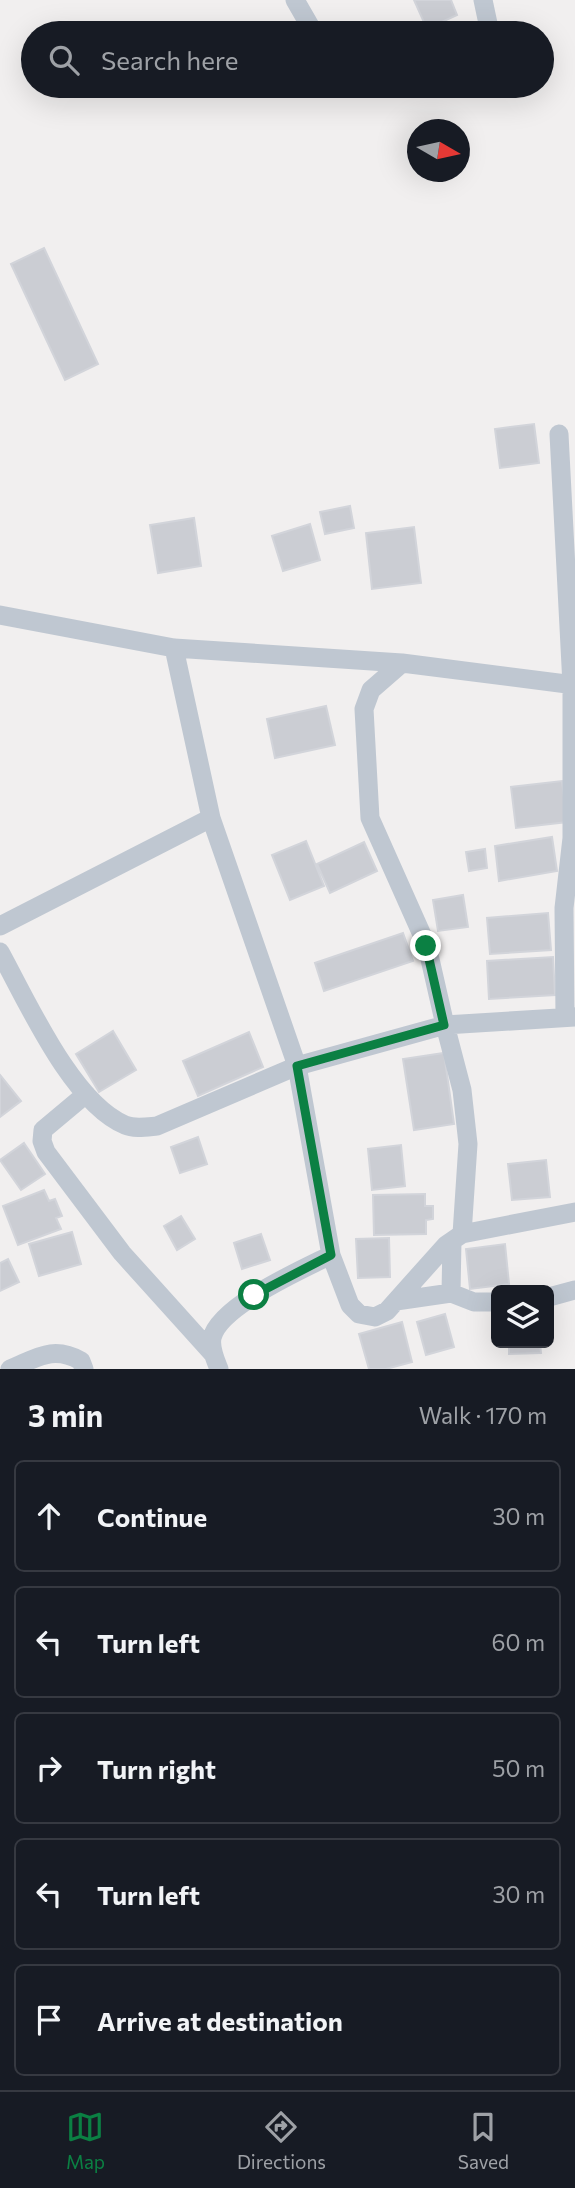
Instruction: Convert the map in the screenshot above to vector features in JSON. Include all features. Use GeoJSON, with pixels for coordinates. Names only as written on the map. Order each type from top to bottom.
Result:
{"type":"FeatureCollection","features":[{"type":"Feature","properties":{"kind":"street"},"geometry":{"type":"LineString","coordinates":[[296,0],[307,21]]}},
{"type":"Feature","properties":{"kind":"street"},"geometry":{"type":"LineString","coordinates":[[483,0],[487,21]]}},
{"type":"Feature","properties":{"kind":"street"},"geometry":{"type":"LineString","coordinates":[[0,952],[62,1064],[86,1094],[103,1111],[125,1125],[142,1128],[156,1126],[297,1066],[444,1025],[570,1017],[564,908],[572,838],[574,685],[559,434]]}},
{"type":"Feature","properties":{"kind":"street"},"geometry":{"type":"LineString","coordinates":[[0,615],[174,648],[402,663],[574,685]]}},
{"type":"Feature","properties":{"kind":"street"},"geometry":{"type":"LineString","coordinates":[[174,648],[211,818],[297,1066],[331,1255],[350,1306],[359,1314],[375,1317],[387,1311],[446,1245],[457,1238],[575,1212]]}},
{"type":"Feature","properties":{"kind":"street"},"geometry":{"type":"LineString","coordinates":[[402,663],[371,690],[364,709],[370,818],[426,946],[462,1090],[468,1144],[451,1293]]}},
{"type":"Feature","properties":{"kind":"street"},"geometry":{"type":"LineString","coordinates":[[0,926],[211,818]]}},
{"type":"Feature","properties":{"kind":"street"},"geometry":{"type":"LineString","coordinates":[[86,1094],[43,1130],[42,1141],[46,1152],[122,1253],[215,1364]]}},
{"type":"Feature","properties":{"kind":"street"},"geometry":{"type":"LineString","coordinates":[[215,1364],[212,1338],[219,1324],[254,1295],[331,1255]]}},
{"type":"Feature","properties":{"kind":"street"},"geometry":{"type":"LineString","coordinates":[[554,1296],[575,1290]]}},
{"type":"Feature","properties":{"kind":"street"},"geometry":{"type":"LineString","coordinates":[[396,1301],[451,1293],[474,1302],[491,1302]]}},
{"type":"Feature","properties":{"kind":"street"},"geometry":{"type":"LineString","coordinates":[[10,1369],[56,1352],[69,1354],[81,1361],[84,1369]]}},
{"type":"Feature","properties":{"kind":"building"},"geometry":{"type":"Polygon","coordinates":[[[414,0],[451,0],[457,15],[444,21],[423,21],[414,0]]]}},
{"type":"Feature","properties":{"kind":"building"},"geometry":{"type":"Polygon","coordinates":[[[44,248],[98,364],[65,380],[11,264],[44,248]]]}},
{"type":"Feature","properties":{"kind":"building"},"geometry":{"type":"Polygon","coordinates":[[[534,424],[539,463],[500,468],[495,429],[534,424]]]}},
{"type":"Feature","properties":{"kind":"building"},"geometry":{"type":"Polygon","coordinates":[[[350,506],[354,528],[325,534],[320,512],[350,506]]]}},
{"type":"Feature","properties":{"kind":"building"},"geometry":{"type":"Polygon","coordinates":[[[194,518],[201,566],[158,573],[150,525],[194,518]]]}},
{"type":"Feature","properties":{"kind":"building"},"geometry":{"type":"Polygon","coordinates":[[[310,524],[320,560],[283,571],[272,536],[310,524]]]}},
{"type":"Feature","properties":{"kind":"building"},"geometry":{"type":"Polygon","coordinates":[[[414,527],[421,583],[372,589],[366,533],[414,527]]]}},
{"type":"Feature","properties":{"kind":"building"},"geometry":{"type":"Polygon","coordinates":[[[326,706],[335,745],[275,758],[267,719],[326,706]]]}},
{"type":"Feature","properties":{"kind":"building"},"geometry":{"type":"Polygon","coordinates":[[[562,781],[567,822],[516,828],[511,787],[562,781]]]}},
{"type":"Feature","properties":{"kind":"building"},"geometry":{"type":"Polygon","coordinates":[[[552,837],[557,871],[499,881],[495,846],[552,837]]]}},
{"type":"Feature","properties":{"kind":"building"},"geometry":{"type":"Polygon","coordinates":[[[306,841],[324,886],[290,900],[272,855],[306,841]]]}},
{"type":"Feature","properties":{"kind":"building"},"geometry":{"type":"Polygon","coordinates":[[[364,842],[377,871],[330,893],[317,864],[364,842]]]}},
{"type":"Feature","properties":{"kind":"building"},"geometry":{"type":"Polygon","coordinates":[[[485,849],[487,868],[469,871],[466,852],[485,849]]]}},
{"type":"Feature","properties":{"kind":"building"},"geometry":{"type":"Polygon","coordinates":[[[463,895],[468,927],[438,931],[433,900],[463,895]]]}},
{"type":"Feature","properties":{"kind":"building"},"geometry":{"type":"Polygon","coordinates":[[[548,913],[551,950],[490,954],[487,918],[548,913]]]}},
{"type":"Feature","properties":{"kind":"building"},"geometry":{"type":"Polygon","coordinates":[[[403,933],[413,961],[324,991],[315,963],[403,933]]]}},
{"type":"Feature","properties":{"kind":"building"},"geometry":{"type":"Polygon","coordinates":[[[553,957],[555,995],[489,999],[487,961],[553,957]]]}},
{"type":"Feature","properties":{"kind":"building"},"geometry":{"type":"Polygon","coordinates":[[[113,1031],[136,1070],[99,1092],[76,1054],[113,1031]]]}},
{"type":"Feature","properties":{"kind":"building"},"geometry":{"type":"Polygon","coordinates":[[[249,1032],[263,1067],[198,1096],[183,1061],[249,1032]]]}},
{"type":"Feature","properties":{"kind":"building"},"geometry":{"type":"Polygon","coordinates":[[[444,1053],[454,1124],[414,1130],[403,1059],[444,1053]]]}},
{"type":"Feature","properties":{"kind":"building"},"geometry":{"type":"Polygon","coordinates":[[[0,1075],[21,1101],[0,1117],[0,1075]]]}},
{"type":"Feature","properties":{"kind":"building"},"geometry":{"type":"Polygon","coordinates":[[[198,1137],[207,1164],[180,1173],[171,1147],[198,1137]]]}},
{"type":"Feature","properties":{"kind":"building"},"geometry":{"type":"Polygon","coordinates":[[[24,1143],[45,1174],[21,1190],[0,1160],[24,1143]]]}},
{"type":"Feature","properties":{"kind":"building"},"geometry":{"type":"Polygon","coordinates":[[[401,1145],[405,1186],[372,1190],[368,1149],[401,1145]]]}},
{"type":"Feature","properties":{"kind":"building"},"geometry":{"type":"Polygon","coordinates":[[[546,1160],[550,1197],[512,1200],[508,1164],[546,1160]]]}},
{"type":"Feature","properties":{"kind":"building"},"geometry":{"type":"Polygon","coordinates":[[[44,1190],[49,1201],[55,1199],[62,1216],[56,1218],[61,1229],[18,1245],[3,1206],[44,1190]]]}},
{"type":"Feature","properties":{"kind":"building"},"geometry":{"type":"Polygon","coordinates":[[[425,1194],[425,1206],[433,1206],[433,1219],[426,1220],[426,1234],[374,1235],[373,1195],[425,1194]]]}},
{"type":"Feature","properties":{"kind":"building"},"geometry":{"type":"Polygon","coordinates":[[[181,1216],[195,1239],[177,1250],[164,1226],[181,1216]]]}},
{"type":"Feature","properties":{"kind":"building"},"geometry":{"type":"Polygon","coordinates":[[[72,1232],[81,1264],[39,1276],[29,1244],[72,1232]]]}},
{"type":"Feature","properties":{"kind":"building"},"geometry":{"type":"Polygon","coordinates":[[[261,1234],[270,1260],[242,1269],[234,1243],[261,1234]]]}},
{"type":"Feature","properties":{"kind":"building"},"geometry":{"type":"Polygon","coordinates":[[[389,1238],[390,1277],[358,1278],[356,1239],[389,1238]]]}},
{"type":"Feature","properties":{"kind":"building"},"geometry":{"type":"Polygon","coordinates":[[[505,1244],[509,1284],[470,1289],[466,1249],[505,1244]]]}},
{"type":"Feature","properties":{"kind":"building"},"geometry":{"type":"Polygon","coordinates":[[[8,1259],[19,1282],[0,1291],[0,1263],[8,1259]]]}},
{"type":"Feature","properties":{"kind":"building"},"geometry":{"type":"Polygon","coordinates":[[[445,1314],[454,1347],[426,1355],[417,1322],[445,1314]]]}},
{"type":"Feature","properties":{"kind":"building"},"geometry":{"type":"Polygon","coordinates":[[[402,1322],[412,1362],[386,1369],[369,1369],[359,1334],[402,1322]]]}},
{"type":"Feature","properties":{"kind":"building"},"geometry":{"type":"Polygon","coordinates":[[[509,1348],[540,1348],[541,1353],[509,1354],[509,1348]]]}},
{"type":"Feature","properties":{"kind":"route"},"geometry":{"type":"LineString","coordinates":[[254,1295],[331,1255],[297,1066],[444,1025],[426,946]]}}]}
